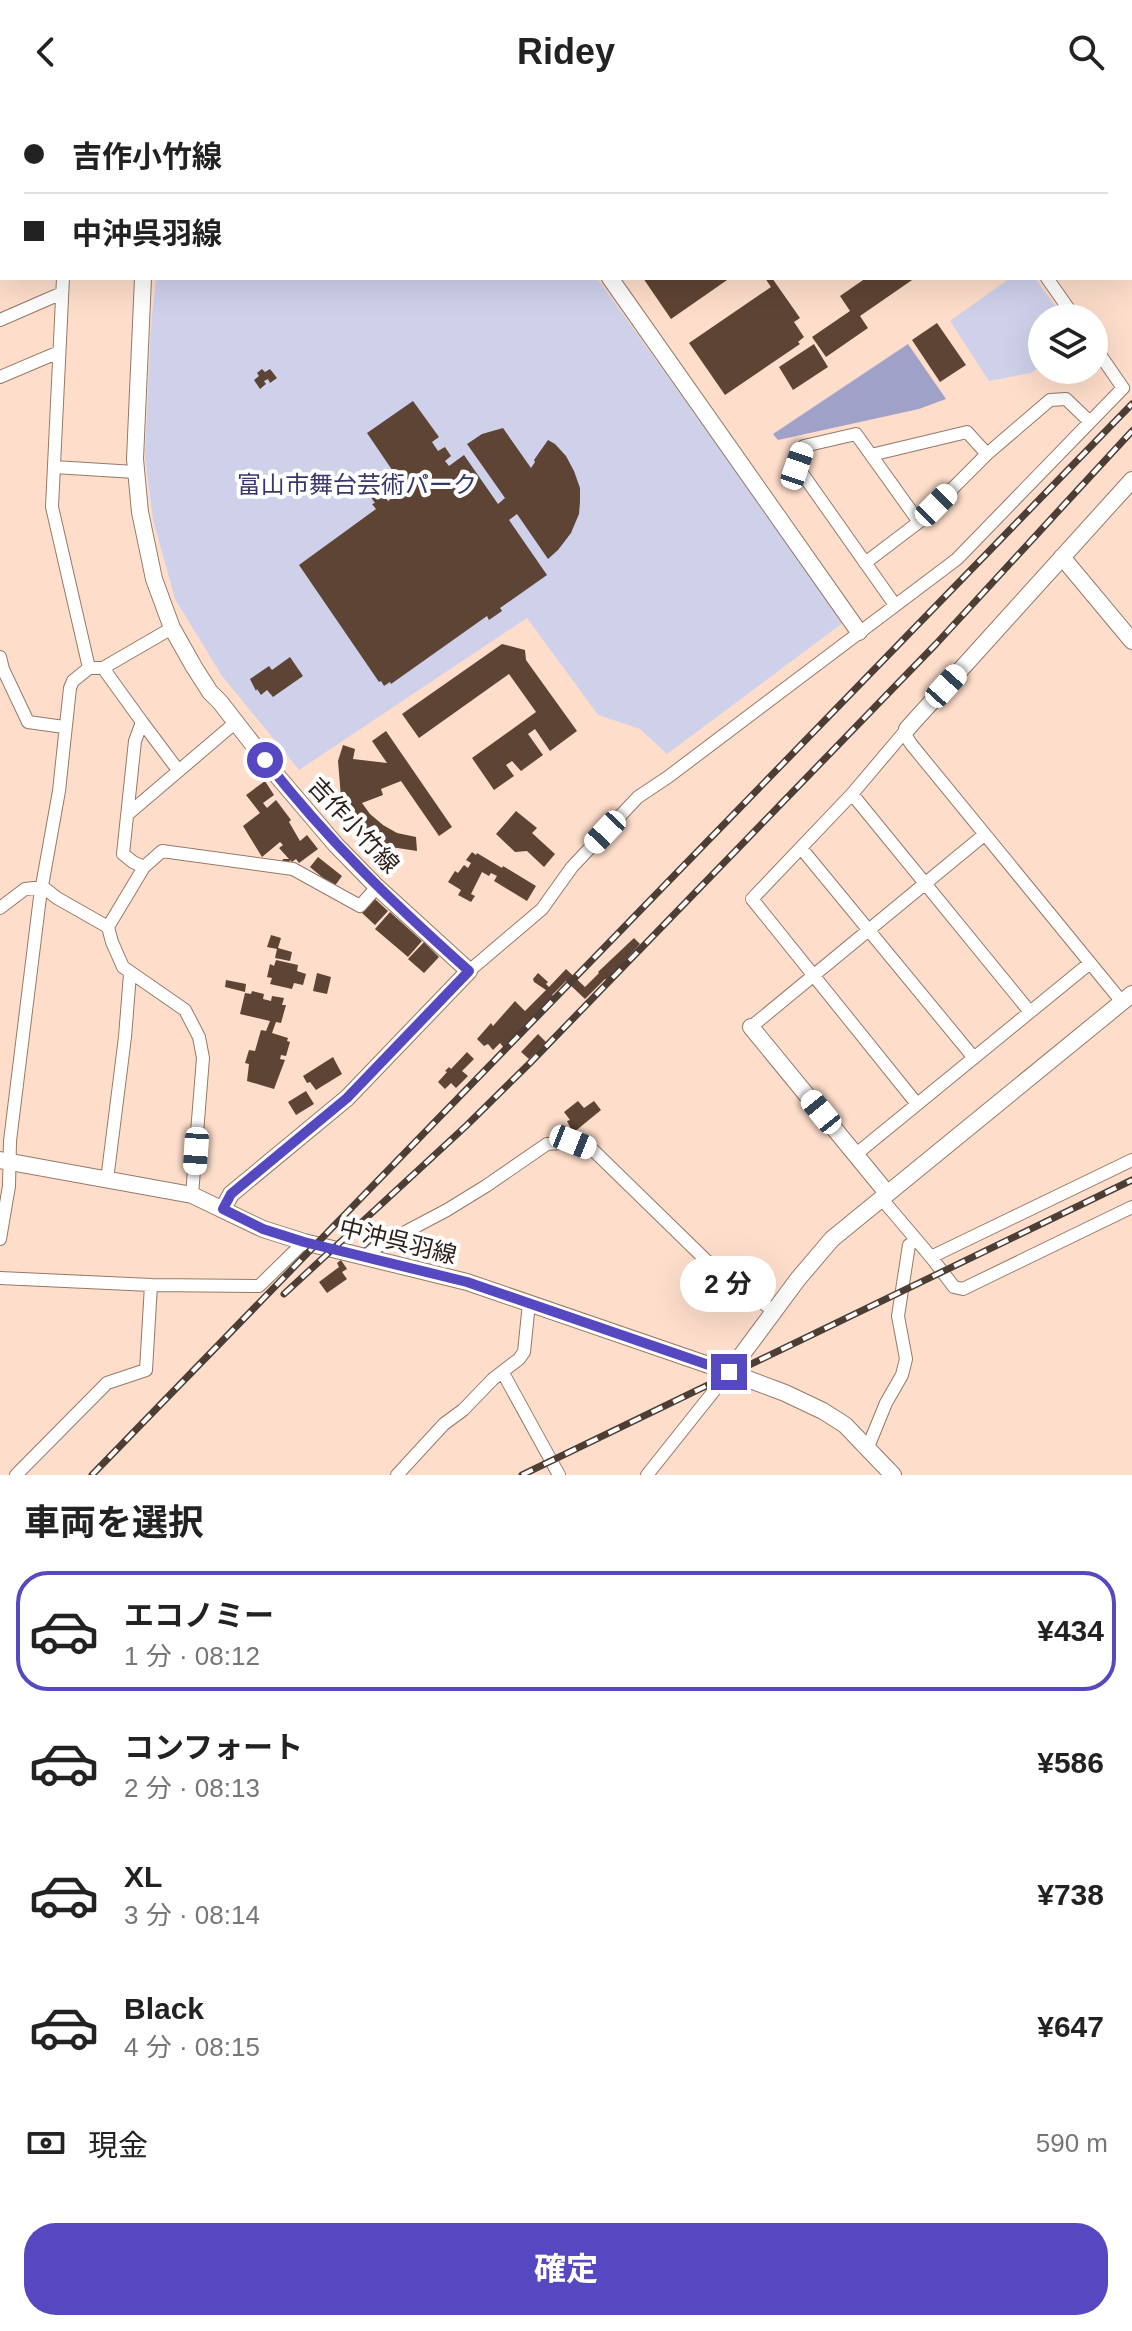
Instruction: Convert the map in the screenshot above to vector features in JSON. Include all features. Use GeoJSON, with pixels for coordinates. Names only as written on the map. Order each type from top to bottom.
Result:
{"type":"FeatureCollection","features":[{"type":"Feature","properties":{"kind":"main road","name":"吉作小竹線"},"geometry":{"type":"LineString","coordinates":[[143,280],[135,472],[154,579],[172,628],[210,692],[312,818],[377,887],[469,971]]}},
{"type":"Feature","properties":{"kind":"main road"},"geometry":{"type":"LineString","coordinates":[[611,280],[859,632]]}},
{"type":"Feature","properties":{"kind":"main road"},"geometry":{"type":"LineString","coordinates":[[907,729],[1132,480]]}},
{"type":"Feature","properties":{"kind":"main road"},"geometry":{"type":"LineString","coordinates":[[1062,557],[1132,641]]}},
{"type":"Feature","properties":{"kind":"main road"},"geometry":{"type":"LineString","coordinates":[[223,1209],[231,1194],[347,1098],[469,971]]}},
{"type":"Feature","properties":{"kind":"main road"},"geometry":{"type":"LineString","coordinates":[[729,1372],[832,1239],[1127,998]]}},
{"type":"Feature","properties":{"kind":"main road"},"geometry":{"type":"LineString","coordinates":[[751,1027],[884,1195]]}},
{"type":"Feature","properties":{"kind":"main road","name":"中沖呉羽線"},"geometry":{"type":"LineString","coordinates":[[5,1161],[192,1195],[263,1229],[467,1282],[729,1372],[823,1411],[845,1425],[893,1475]]}},
{"type":"Feature","properties":{"kind":"street"},"geometry":{"type":"LineString","coordinates":[[63,280],[52,507],[96,668],[127,699],[178,770]]}},
{"type":"Feature","properties":{"kind":"street"},"geometry":{"type":"LineString","coordinates":[[1048,280],[1065,304]]}},
{"type":"Feature","properties":{"kind":"street"},"geometry":{"type":"LineString","coordinates":[[0,320],[62,293]]}},
{"type":"Feature","properties":{"kind":"street"},"geometry":{"type":"LineString","coordinates":[[0,377],[59,352]]}},
{"type":"Feature","properties":{"kind":"street"},"geometry":{"type":"LineString","coordinates":[[469,971],[542,909],[572,867],[638,797],[957,559],[1123,388],[1108,366]]}},
{"type":"Feature","properties":{"kind":"street"},"geometry":{"type":"LineString","coordinates":[[865,563],[919,522],[987,454],[1050,400],[1066,399],[1090,422]]}},
{"type":"Feature","properties":{"kind":"street"},"geometry":{"type":"LineString","coordinates":[[871,455],[967,432],[987,454]]}},
{"type":"Feature","properties":{"kind":"street"},"geometry":{"type":"LineString","coordinates":[[895,605],[797,466],[804,446],[856,434],[919,522]]}},
{"type":"Feature","properties":{"kind":"street"},"geometry":{"type":"LineString","coordinates":[[54,467],[135,472]]}},
{"type":"Feature","properties":{"kind":"street"},"geometry":{"type":"LineString","coordinates":[[0,1239],[9,1186],[5,1161],[40,897],[59,791],[70,688],[73,681],[172,628]]}},
{"type":"Feature","properties":{"kind":"street"},"geometry":{"type":"LineString","coordinates":[[0,657],[28,722],[64,727]]}},
{"type":"Feature","properties":{"kind":"street"},"geometry":{"type":"LineString","coordinates":[[142,722],[135,741],[123,854],[144,867]]}},
{"type":"Feature","properties":{"kind":"street"},"geometry":{"type":"LineString","coordinates":[[128,814],[236,722]]}},
{"type":"Feature","properties":{"kind":"street"},"geometry":{"type":"LineString","coordinates":[[907,729],[852,794],[752,899],[917,1104]]}},
{"type":"Feature","properties":{"kind":"street"},"geometry":{"type":"LineString","coordinates":[[907,729],[906,736],[911,744],[984,835],[1090,963],[1127,998]]}},
{"type":"Feature","properties":{"kind":"street"},"geometry":{"type":"LineString","coordinates":[[852,794],[1030,1012]]}},
{"type":"Feature","properties":{"kind":"street"},"geometry":{"type":"LineString","coordinates":[[751,1027],[984,835]]}},
{"type":"Feature","properties":{"kind":"street"},"geometry":{"type":"LineString","coordinates":[[801,848],[974,1058]]}},
{"type":"Feature","properties":{"kind":"street"},"geometry":{"type":"LineString","coordinates":[[108,927],[144,867],[162,851],[293,869],[360,906],[377,887]]}},
{"type":"Feature","properties":{"kind":"street"},"geometry":{"type":"LineString","coordinates":[[0,908],[25,889],[43,887],[108,927],[123,967],[185,1010],[202,1047],[192,1195]]}},
{"type":"Feature","properties":{"kind":"street"},"geometry":{"type":"LineString","coordinates":[[855,1155],[1090,963]]}},
{"type":"Feature","properties":{"kind":"street"},"geometry":{"type":"LineString","coordinates":[[107,1180],[130,974]]}},
{"type":"Feature","properties":{"kind":"street"},"geometry":{"type":"LineString","coordinates":[[366,1256],[486,1186],[547,1144],[573,1142],[594,1151],[713,1267],[774,1311]]}},
{"type":"Feature","properties":{"kind":"street"},"geometry":{"type":"LineString","coordinates":[[931,1257],[1132,1160]]}},
{"type":"Feature","properties":{"kind":"street"},"geometry":{"type":"LineString","coordinates":[[884,1195],[954,1287],[963,1289],[1132,1207]]}},
{"type":"Feature","properties":{"kind":"street"},"geometry":{"type":"LineString","coordinates":[[0,1278],[259,1286],[304,1242]]}},
{"type":"Feature","properties":{"kind":"street"},"geometry":{"type":"LineString","coordinates":[[868,1447],[886,1403],[902,1375],[906,1359],[898,1316],[909,1245]]}},
{"type":"Feature","properties":{"kind":"street"},"geometry":{"type":"LineString","coordinates":[[16,1475],[107,1383],[146,1370],[151,1285]]}},
{"type":"Feature","properties":{"kind":"street"},"geometry":{"type":"LineString","coordinates":[[397,1475],[444,1424],[524,1352],[529,1303]]}},
{"type":"Feature","properties":{"kind":"street"},"geometry":{"type":"LineString","coordinates":[[647,1475],[729,1372]]}},
{"type":"Feature","properties":{"kind":"street"},"geometry":{"type":"LineString","coordinates":[[503,1373],[559,1475]]}},
{"type":"Feature","properties":{"kind":"green space","name":"富山市舞台芸術パーク"},"geometry":{"type":"Polygon","coordinates":[[[156,280],[598,280],[844,622],[667,754],[640,729],[598,715],[527,618],[299,770],[222,676],[175,599],[153,520],[145,457],[156,280]]]}},
{"type":"Feature","properties":{"kind":"green space"},"geometry":{"type":"Polygon","coordinates":[[[1007,280],[1036,280],[1054,304],[1028,304],[1028,374],[989,381],[950,321],[1007,280]]]}},
{"type":"Feature","properties":{"kind":"shaded area"},"geometry":{"type":"Polygon","coordinates":[[[908,344],[946,399],[919,409],[778,440],[773,434],[908,344]]]}},
{"type":"Feature","properties":{"kind":"building"},"geometry":{"type":"Polygon","coordinates":[[[644,280],[727,280],[671,319],[644,280]]]}},
{"type":"Feature","properties":{"kind":"building"},"geometry":{"type":"Polygon","coordinates":[[[766,280],[773,280],[800,318],[794,322],[804,337],[798,342],[800,344],[725,395],[689,343],[771,287],[766,280]]]}},
{"type":"Feature","properties":{"kind":"building"},"geometry":{"type":"Polygon","coordinates":[[[863,280],[912,280],[860,316],[868,328],[826,357],[812,337],[850,311],[840,296],[863,280]]]}},
{"type":"Feature","properties":{"kind":"building"},"geometry":{"type":"Polygon","coordinates":[[[937,323],[966,365],[940,382],[912,340],[937,323]]]}},
{"type":"Feature","properties":{"kind":"building"},"geometry":{"type":"Polygon","coordinates":[[[814,344],[828,367],[793,390],[779,367],[814,344]]]}},
{"type":"Feature","properties":{"kind":"building"},"geometry":{"type":"Polygon","coordinates":[[[262,369],[265,372],[270,369],[277,378],[270,383],[268,379],[264,381],[266,384],[260,389],[254,380],[262,369]]]}},
{"type":"Feature","properties":{"kind":"building"},"geometry":{"type":"Polygon","coordinates":[[[413,401],[439,437],[432,442],[438,451],[445,447],[451,456],[445,461],[449,466],[464,455],[498,504],[505,498],[467,444],[482,434],[503,428],[531,468],[548,440],[555,444],[566,456],[580,488],[579,514],[571,533],[548,559],[517,514],[509,520],[547,575],[500,608],[502,611],[489,620],[487,616],[384,686],[299,565],[376,509],[365,489],[372,484],[388,501],[405,489],[367,433],[413,401]]]}},
{"type":"Feature","properties":{"kind":"building"},"geometry":{"type":"Polygon","coordinates":[[[502,644],[525,650],[526,660],[577,731],[550,751],[535,729],[528,734],[543,755],[521,771],[512,761],[506,765],[514,776],[494,790],[472,758],[536,712],[509,674],[419,738],[402,714],[502,644]]]}},
{"type":"Feature","properties":{"kind":"building"},"geometry":{"type":"Polygon","coordinates":[[[290,657],[303,676],[273,697],[267,690],[261,695],[256,691],[250,679],[269,666],[272,670],[290,657]]]}},
{"type":"Feature","properties":{"kind":"building"},"geometry":{"type":"Polygon","coordinates":[[[386,731],[452,827],[439,836],[401,781],[381,789],[383,795],[362,803],[383,825],[397,833],[416,837],[417,851],[391,847],[362,828],[341,797],[338,761],[343,745],[355,749],[353,759],[387,763],[372,741],[386,731]]]}},
{"type":"Feature","properties":{"kind":"building"},"geometry":{"type":"Polygon","coordinates":[[[265,781],[274,795],[263,803],[267,808],[276,800],[291,820],[289,822],[300,841],[307,835],[318,849],[299,863],[296,859],[289,863],[282,862],[289,859],[279,848],[283,845],[280,842],[262,857],[243,826],[260,813],[246,795],[265,781]]]}},
{"type":"Feature","properties":{"kind":"building"},"geometry":{"type":"Polygon","coordinates":[[[516,811],[537,828],[532,833],[555,854],[544,867],[527,851],[515,852],[496,834],[516,811]]]}},
{"type":"Feature","properties":{"kind":"building"},"geometry":{"type":"Polygon","coordinates":[[[472,852],[536,886],[527,901],[494,881],[497,876],[482,872],[471,894],[475,896],[471,902],[458,895],[461,890],[448,882],[455,871],[458,873],[464,865],[468,868],[471,863],[466,860],[472,852]]]}},
{"type":"Feature","properties":{"kind":"building"},"geometry":{"type":"Polygon","coordinates":[[[318,857],[342,876],[334,887],[310,867],[318,857]]]}},
{"type":"Feature","properties":{"kind":"building"},"geometry":{"type":"Polygon","coordinates":[[[375,899],[388,911],[375,925],[362,913],[375,899]]]}},
{"type":"Feature","properties":{"kind":"building"},"geometry":{"type":"Polygon","coordinates":[[[390,912],[422,941],[408,957],[375,929],[390,912]]]}},
{"type":"Feature","properties":{"kind":"building"},"geometry":{"type":"Polygon","coordinates":[[[271,935],[281,938],[278,948],[292,952],[290,961],[275,958],[277,949],[267,947],[271,935]]]}},
{"type":"Feature","properties":{"kind":"building"},"geometry":{"type":"Polygon","coordinates":[[[634,938],[640,944],[585,999],[566,981],[504,1048],[500,1043],[493,1050],[477,1039],[515,1001],[525,1011],[546,990],[534,982],[538,973],[549,987],[566,969],[585,987],[634,938]]]}},
{"type":"Feature","properties":{"kind":"building"},"geometry":{"type":"Polygon","coordinates":[[[424,942],[439,957],[424,973],[408,959],[424,942]]]}},
{"type":"Feature","properties":{"kind":"building"},"geometry":{"type":"Polygon","coordinates":[[[276,960],[298,965],[297,971],[306,974],[303,985],[294,983],[292,989],[270,984],[272,978],[267,977],[270,964],[274,966],[276,960]]]}},
{"type":"Feature","properties":{"kind":"building"},"geometry":{"type":"Polygon","coordinates":[[[317,973],[331,977],[327,994],[313,991],[317,973]]]}},
{"type":"Feature","properties":{"kind":"building"},"geometry":{"type":"Polygon","coordinates":[[[226,980],[246,984],[245,992],[225,987],[226,980]]]}},
{"type":"Feature","properties":{"kind":"building"},"geometry":{"type":"Polygon","coordinates":[[[252,991],[264,994],[263,999],[271,1001],[272,996],[284,998],[282,1005],[286,1005],[281,1023],[276,1022],[272,1033],[288,1038],[290,1042],[286,1056],[281,1055],[280,1059],[285,1060],[274,1089],[247,1081],[249,1064],[245,1063],[249,1050],[255,1051],[261,1030],[266,1031],[270,1021],[240,1014],[245,993],[251,994],[252,991]]]}},
{"type":"Feature","properties":{"kind":"building"},"geometry":{"type":"Polygon","coordinates":[[[538,1034],[546,1042],[529,1059],[521,1052],[538,1034]]]}},
{"type":"Feature","properties":{"kind":"building"},"geometry":{"type":"Polygon","coordinates":[[[467,1052],[474,1059],[462,1071],[468,1076],[456,1088],[451,1083],[445,1089],[438,1082],[445,1071],[449,1067],[451,1069],[467,1052]]]}},
{"type":"Feature","properties":{"kind":"building"},"geometry":{"type":"Polygon","coordinates":[[[333,1057],[342,1074],[316,1090],[303,1076],[333,1057]]]}},
{"type":"Feature","properties":{"kind":"building"},"geometry":{"type":"Polygon","coordinates":[[[306,1091],[314,1104],[296,1115],[288,1102],[306,1091]]]}},
{"type":"Feature","properties":{"kind":"building"},"geometry":{"type":"Polygon","coordinates":[[[578,1101],[584,1108],[594,1101],[601,1110],[573,1133],[564,1112],[578,1101]]]}},
{"type":"Feature","properties":{"kind":"building"},"geometry":{"type":"Polygon","coordinates":[[[373,1222],[382,1239],[365,1249],[358,1238],[373,1222]]]}},
{"type":"Feature","properties":{"kind":"building"},"geometry":{"type":"Polygon","coordinates":[[[341,1260],[347,1269],[342,1272],[347,1279],[327,1293],[319,1282],[339,1267],[337,1263],[341,1260]]]}},
{"type":"Feature","properties":{"kind":"railway"},"geometry":{"type":"LineString","coordinates":[[92,1475],[1132,404]]}},
{"type":"Feature","properties":{"kind":"railway"},"geometry":{"type":"LineString","coordinates":[[284,1294],[530,1063],[936,644],[1132,431]]}},
{"type":"Feature","properties":{"kind":"railway"},"geometry":{"type":"LineString","coordinates":[[522,1475],[1132,1180]]}},
{"type":"Feature","properties":{"kind":"route"},"geometry":{"type":"LineString","coordinates":[[265,760],[336,845],[469,971],[347,1098],[231,1194],[223,1209],[263,1229],[467,1282],[729,1372]]}}]}
